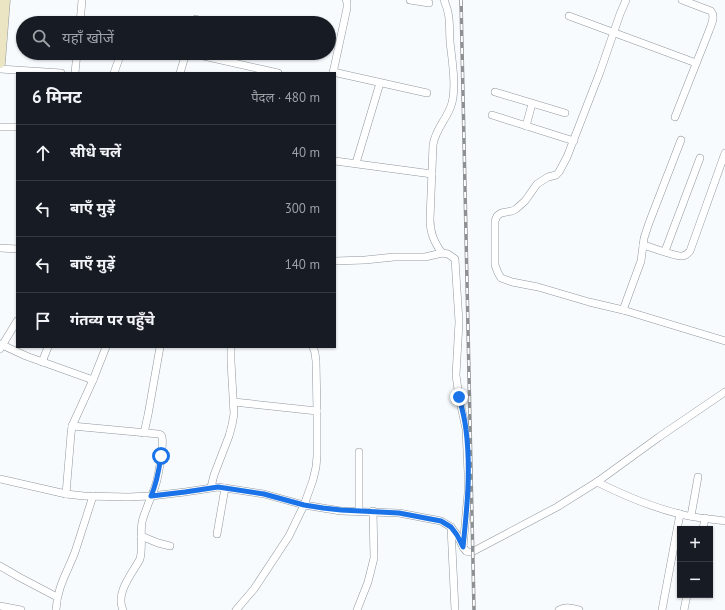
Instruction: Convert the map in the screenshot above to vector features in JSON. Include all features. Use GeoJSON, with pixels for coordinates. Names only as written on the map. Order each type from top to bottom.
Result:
{"type":"FeatureCollection","features":[{"type":"Feature","properties":{"kind":"street"},"geometry":{"type":"LineString","coordinates":[[0,63],[5,0]]}},
{"type":"Feature","properties":{"kind":"street"},"geometry":{"type":"LineString","coordinates":[[81,16],[82,0]]}},
{"type":"Feature","properties":{"kind":"street"},"geometry":{"type":"LineString","coordinates":[[410,0],[429,3]]}},
{"type":"Feature","properties":{"kind":"street"},"geometry":{"type":"LineString","coordinates":[[442,253],[434,241],[430,227],[434,138],[449,111],[453,100],[450,19],[444,0]]}},
{"type":"Feature","properties":{"kind":"street"},"geometry":{"type":"LineString","coordinates":[[626,0],[574,141],[559,172],[537,184],[525,201],[516,209],[501,213],[497,216],[495,221],[495,265],[501,278],[506,280],[623,310],[725,341]]}},
{"type":"Feature","properties":{"kind":"street"},"geometry":{"type":"LineString","coordinates":[[676,117],[713,18],[713,13],[711,11],[682,0]]}},
{"type":"Feature","properties":{"kind":"street"},"geometry":{"type":"LineString","coordinates":[[336,59],[348,1]]}},
{"type":"Feature","properties":{"kind":"street"},"geometry":{"type":"LineString","coordinates":[[569,16],[696,63]]}},
{"type":"Feature","properties":{"kind":"street"},"geometry":{"type":"LineString","coordinates":[[74,72],[76,60]]}},
{"type":"Feature","properties":{"kind":"street"},"geometry":{"type":"LineString","coordinates":[[114,72],[119,60]]}},
{"type":"Feature","properties":{"kind":"street"},"geometry":{"type":"LineString","coordinates":[[180,72],[184,60]]}},
{"type":"Feature","properties":{"kind":"street"},"geometry":{"type":"LineString","coordinates":[[221,60],[274,72]]}},
{"type":"Feature","properties":{"kind":"street"},"geometry":{"type":"LineString","coordinates":[[333,72],[336,60]]}},
{"type":"Feature","properties":{"kind":"street"},"geometry":{"type":"LineString","coordinates":[[0,69],[45,72]]}},
{"type":"Feature","properties":{"kind":"street"},"geometry":{"type":"LineString","coordinates":[[336,74],[427,92]]}},
{"type":"Feature","properties":{"kind":"street"},"geometry":{"type":"LineString","coordinates":[[356,163],[380,83]]}},
{"type":"Feature","properties":{"kind":"street"},"geometry":{"type":"LineString","coordinates":[[495,92],[565,113]]}},
{"type":"Feature","properties":{"kind":"street"},"geometry":{"type":"LineString","coordinates":[[526,126],[532,104]]}},
{"type":"Feature","properties":{"kind":"street"},"geometry":{"type":"LineString","coordinates":[[492,115],[574,141]]}},
{"type":"Feature","properties":{"kind":"street"},"geometry":{"type":"LineString","coordinates":[[0,127],[16,127]]}},
{"type":"Feature","properties":{"kind":"street"},"geometry":{"type":"LineString","coordinates":[[623,310],[639,265],[648,223],[681,140]]}},
{"type":"Feature","properties":{"kind":"street"},"geometry":{"type":"LineString","coordinates":[[643,245],[682,256],[690,251],[725,153]]}},
{"type":"Feature","properties":{"kind":"street"},"geometry":{"type":"LineString","coordinates":[[665,251],[700,158]]}},
{"type":"Feature","properties":{"kind":"street"},"geometry":{"type":"LineString","coordinates":[[336,163],[356,163],[432,174]]}},
{"type":"Feature","properties":{"kind":"street"},"geometry":{"type":"LineString","coordinates":[[0,248],[16,249]]}},
{"type":"Feature","properties":{"kind":"street"},"geometry":{"type":"LineString","coordinates":[[336,261],[394,257],[425,257],[442,253],[456,258],[459,322],[456,375],[466,430],[468,473],[468,493],[463,547]]}},
{"type":"Feature","properties":{"kind":"street"},"geometry":{"type":"LineString","coordinates":[[16,323],[1,346],[93,380]]}},
{"type":"Feature","properties":{"kind":"street"},"geometry":{"type":"LineString","coordinates":[[42,362],[48,348]]}},
{"type":"Feature","properties":{"kind":"street"},"geometry":{"type":"LineString","coordinates":[[66,494],[72,426],[106,348]]}},
{"type":"Feature","properties":{"kind":"street"},"geometry":{"type":"LineString","coordinates":[[144,432],[160,348]]}},
{"type":"Feature","properties":{"kind":"street"},"geometry":{"type":"LineString","coordinates":[[211,487],[229,436],[234,414],[231,348]]}},
{"type":"Feature","properties":{"kind":"street"},"geometry":{"type":"LineString","coordinates":[[236,610],[250,595],[292,531],[313,480],[316,467],[317,411],[316,361],[313,348]]}},
{"type":"Feature","properties":{"kind":"street"},"geometry":{"type":"LineString","coordinates":[[0,478],[66,494],[84,496],[151,496],[218,487],[264,494],[304,505],[341,510],[399,513],[441,521],[451,527],[463,547],[468,552],[476,550],[557,507],[596,482],[725,392]]}},
{"type":"Feature","properties":{"kind":"street"},"geometry":{"type":"LineString","coordinates":[[234,402],[317,411]]}},
{"type":"Feature","properties":{"kind":"street"},"geometry":{"type":"LineString","coordinates":[[72,426],[160,434],[162,439],[158,477],[143,520],[141,536],[142,549],[140,559],[124,586],[121,595],[120,602],[123,610]]}},
{"type":"Feature","properties":{"kind":"street"},"geometry":{"type":"LineString","coordinates":[[359,452],[359,511]]}},
{"type":"Feature","properties":{"kind":"street"},"geometry":{"type":"LineString","coordinates":[[691,516],[698,477]]}},
{"type":"Feature","properties":{"kind":"street"},"geometry":{"type":"LineString","coordinates":[[596,482],[640,501],[680,514],[725,521]]}},
{"type":"Feature","properties":{"kind":"street"},"geometry":{"type":"LineString","coordinates":[[217,534],[225,488]]}},
{"type":"Feature","properties":{"kind":"street"},"geometry":{"type":"LineString","coordinates":[[56,610],[57,597],[61,582],[74,553],[93,496]]}},
{"type":"Feature","properties":{"kind":"street"},"geometry":{"type":"LineString","coordinates":[[357,610],[368,582],[374,558],[373,511]]}},
{"type":"Feature","properties":{"kind":"street"},"geometry":{"type":"LineString","coordinates":[[662,610],[680,514]]}},
{"type":"Feature","properties":{"kind":"street"},"geometry":{"type":"LineString","coordinates":[[704,526],[705,518]]}},
{"type":"Feature","properties":{"kind":"street"},"geometry":{"type":"LineString","coordinates":[[451,527],[455,610]]}},
{"type":"Feature","properties":{"kind":"street"},"geometry":{"type":"LineString","coordinates":[[141,536],[170,546]]}},
{"type":"Feature","properties":{"kind":"street"},"geometry":{"type":"LineString","coordinates":[[0,566],[57,597]]}},
{"type":"Feature","properties":{"kind":"street"},"geometry":{"type":"LineString","coordinates":[[684,610],[686,598]]}},
{"type":"Feature","properties":{"kind":"street"},"geometry":{"type":"LineString","coordinates":[[0,606],[21,610]]}},
{"type":"Feature","properties":{"kind":"street"},"geometry":{"type":"LineString","coordinates":[[559,610],[564,607],[579,610]]}},
{"type":"Feature","properties":{"kind":"railway"},"geometry":{"type":"LineString","coordinates":[[461,0],[474,610]]}},
{"type":"Feature","properties":{"kind":"route"},"geometry":{"type":"LineString","coordinates":[[161,456],[158,477],[151,496],[218,487],[264,494],[304,505],[323,508],[399,513],[441,521],[451,527],[463,547],[468,493],[468,473],[465,419],[459,397]]}}]}
